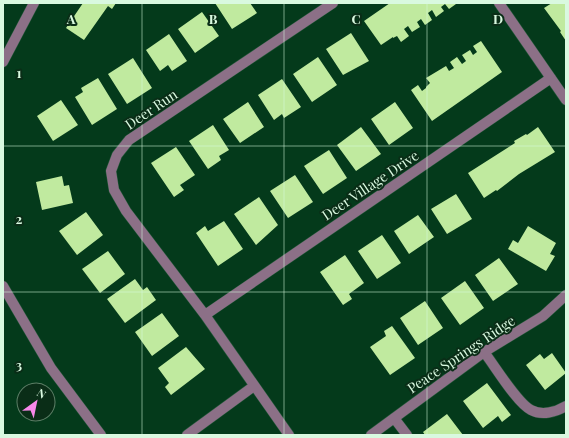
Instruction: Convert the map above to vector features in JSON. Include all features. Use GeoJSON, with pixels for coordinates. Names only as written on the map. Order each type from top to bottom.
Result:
{"type":"FeatureCollection","features":[{"type":"Feature","properties":{"kind":"street"},"geometry":{"type":"LineString","coordinates":[[3,62],[34,3]]}},
{"type":"Feature","properties":{"kind":"street","name":"Deer Run"},"geometry":{"type":"LineString","coordinates":[[289,435],[205,315],[126,210],[114,190],[111,171],[117,155],[129,140],[333,3]]}},
{"type":"Feature","properties":{"kind":"street"},"geometry":{"type":"LineString","coordinates":[[499,3],[566,100]]}},
{"type":"Feature","properties":{"kind":"street","name":"Deer Village Drive"},"geometry":{"type":"LineString","coordinates":[[205,315],[551,78]]}},
{"type":"Feature","properties":{"kind":"street"},"geometry":{"type":"LineString","coordinates":[[3,286],[51,368],[101,435]]}},
{"type":"Feature","properties":{"kind":"street","name":"Peace Springs Ridge"},"geometry":{"type":"LineString","coordinates":[[371,435],[484,352],[543,316],[566,295]]}},
{"type":"Feature","properties":{"kind":"street"},"geometry":{"type":"LineString","coordinates":[[484,352],[521,403],[531,410],[541,414],[553,412],[566,406]]}},
{"type":"Feature","properties":{"kind":"street"},"geometry":{"type":"LineString","coordinates":[[187,435],[254,386]]}},
{"type":"Feature","properties":{"kind":"street"},"geometry":{"type":"LineString","coordinates":[[394,418],[407,435]]}},
{"type":"Feature","properties":{"kind":"building"},"geometry":{"type":"Polygon","coordinates":[[[83,3],[116,3],[112,9],[108,6],[84,40],[66,28],[83,3]]]}},
{"type":"Feature","properties":{"kind":"building"},"geometry":{"type":"Polygon","coordinates":[[[215,3],[250,3],[257,13],[232,29],[215,3]]]}},
{"type":"Feature","properties":{"kind":"building"},"geometry":{"type":"Polygon","coordinates":[[[390,3],[456,4],[449,9],[445,4],[441,7],[444,11],[436,17],[432,10],[428,13],[432,20],[425,25],[421,19],[417,22],[420,27],[412,32],[408,26],[404,29],[409,36],[401,42],[397,36],[381,45],[364,21],[390,3]]]}},
{"type":"Feature","properties":{"kind":"building"},"geometry":{"type":"Polygon","coordinates":[[[552,3],[566,3],[566,41],[560,32],[561,31],[544,8],[552,3]]]}},
{"type":"Feature","properties":{"kind":"building"},"geometry":{"type":"Polygon","coordinates":[[[202,12],[219,36],[195,53],[178,29],[202,12]]]}},
{"type":"Feature","properties":{"kind":"building"},"geometry":{"type":"Polygon","coordinates":[[[351,33],[369,61],[343,75],[326,49],[351,33]]]}},
{"type":"Feature","properties":{"kind":"building"},"geometry":{"type":"Polygon","coordinates":[[[169,34],[187,61],[172,71],[168,65],[160,71],[146,50],[169,34]]]}},
{"type":"Feature","properties":{"kind":"building"},"geometry":{"type":"Polygon","coordinates":[[[481,41],[502,72],[432,121],[411,90],[418,85],[422,91],[430,83],[426,78],[446,66],[449,71],[454,68],[450,62],[457,57],[462,64],[466,61],[462,55],[470,50],[473,55],[477,52],[473,46],[481,41]]]}},
{"type":"Feature","properties":{"kind":"building"},"geometry":{"type":"Polygon","coordinates":[[[318,57],[337,85],[312,102],[293,74],[318,57]]]}},
{"type":"Feature","properties":{"kind":"building"},"geometry":{"type":"Polygon","coordinates":[[[133,58],[152,88],[127,104],[108,74],[133,58]]]}},
{"type":"Feature","properties":{"kind":"building"},"geometry":{"type":"Polygon","coordinates":[[[98,78],[117,109],[92,125],[75,97],[83,92],[81,88],[98,78]]]}},
{"type":"Feature","properties":{"kind":"building"},"geometry":{"type":"Polygon","coordinates":[[[282,79],[301,107],[284,118],[282,114],[274,120],[258,95],[282,79]]]}},
{"type":"Feature","properties":{"kind":"building"},"geometry":{"type":"Polygon","coordinates":[[[61,100],[78,125],[53,141],[37,116],[61,100]]]}},
{"type":"Feature","properties":{"kind":"building"},"geometry":{"type":"Polygon","coordinates":[[[248,102],[264,127],[240,143],[223,119],[248,102]]]}},
{"type":"Feature","properties":{"kind":"building"},"geometry":{"type":"Polygon","coordinates":[[[395,102],[413,128],[389,145],[371,119],[395,102]]]}},
{"type":"Feature","properties":{"kind":"building"},"geometry":{"type":"Polygon","coordinates":[[[213,125],[229,150],[219,156],[221,160],[208,169],[189,141],[213,125]]]}},
{"type":"Feature","properties":{"kind":"building"},"geometry":{"type":"Polygon","coordinates":[[[361,127],[381,154],[356,171],[337,145],[361,127]]]}},
{"type":"Feature","properties":{"kind":"building"},"geometry":{"type":"Polygon","coordinates":[[[538,127],[555,152],[484,198],[468,173],[515,143],[514,141],[526,134],[527,135],[538,127]]]}},
{"type":"Feature","properties":{"kind":"building"},"geometry":{"type":"Polygon","coordinates":[[[176,147],[195,175],[180,185],[184,190],[174,197],[151,163],[176,147]]]}},
{"type":"Feature","properties":{"kind":"building"},"geometry":{"type":"Polygon","coordinates":[[[329,150],[347,178],[323,194],[304,166],[329,150]]]}},
{"type":"Feature","properties":{"kind":"building"},"geometry":{"type":"Polygon","coordinates":[[[295,175],[313,202],[288,218],[270,191],[295,175]]]}},
{"type":"Feature","properties":{"kind":"building"},"geometry":{"type":"Polygon","coordinates":[[[62,176],[64,186],[69,185],[73,203],[42,210],[36,182],[62,176]]]}},
{"type":"Feature","properties":{"kind":"building"},"geometry":{"type":"Polygon","coordinates":[[[456,194],[472,219],[447,234],[431,209],[456,194]]]}},
{"type":"Feature","properties":{"kind":"building"},"geometry":{"type":"Polygon","coordinates":[[[259,197],[278,225],[256,245],[234,214],[259,197]]]}},
{"type":"Feature","properties":{"kind":"building"},"geometry":{"type":"Polygon","coordinates":[[[86,212],[103,235],[77,255],[59,231],[86,212]]]}},
{"type":"Feature","properties":{"kind":"building"},"geometry":{"type":"Polygon","coordinates":[[[418,215],[434,237],[409,254],[394,231],[418,215]]]}},
{"type":"Feature","properties":{"kind":"building"},"geometry":{"type":"Polygon","coordinates":[[[224,221],[243,249],[218,266],[196,233],[205,226],[208,231],[224,221]]]}},
{"type":"Feature","properties":{"kind":"building"},"geometry":{"type":"Polygon","coordinates":[[[528,226],[556,243],[550,254],[555,256],[546,271],[508,249],[513,240],[518,243],[528,226]]]}},
{"type":"Feature","properties":{"kind":"building"},"geometry":{"type":"Polygon","coordinates":[[[382,235],[401,263],[377,279],[358,251],[382,235]]]}},
{"type":"Feature","properties":{"kind":"building"},"geometry":{"type":"Polygon","coordinates":[[[108,251],[125,274],[100,293],[82,269],[108,251]]]}},
{"type":"Feature","properties":{"kind":"building"},"geometry":{"type":"Polygon","coordinates":[[[345,255],[364,283],[349,294],[352,299],[343,305],[320,272],[345,255]]]}},
{"type":"Feature","properties":{"kind":"building"},"geometry":{"type":"Polygon","coordinates":[[[499,258],[518,284],[493,301],[475,275],[499,258]]]}},
{"type":"Feature","properties":{"kind":"building"},"geometry":{"type":"Polygon","coordinates":[[[135,279],[143,290],[147,287],[156,300],[125,323],[107,299],[135,279]]]}},
{"type":"Feature","properties":{"kind":"building"},"geometry":{"type":"Polygon","coordinates":[[[465,281],[484,308],[460,325],[441,298],[465,281]]]}},
{"type":"Feature","properties":{"kind":"building"},"geometry":{"type":"Polygon","coordinates":[[[425,301],[443,328],[418,345],[400,318],[425,301]]]}},
{"type":"Feature","properties":{"kind":"building"},"geometry":{"type":"Polygon","coordinates":[[[162,313],[179,336],[152,356],[135,332],[162,313]]]}},
{"type":"Feature","properties":{"kind":"building"},"geometry":{"type":"Polygon","coordinates":[[[392,326],[415,358],[390,375],[370,347],[386,336],[384,331],[392,326]]]}},
{"type":"Feature","properties":{"kind":"building"},"geometry":{"type":"Polygon","coordinates":[[[186,347],[205,369],[171,395],[165,387],[169,383],[158,368],[186,347]]]}},
{"type":"Feature","properties":{"kind":"building"},"geometry":{"type":"Polygon","coordinates":[[[552,353],[566,373],[545,390],[526,365],[540,354],[544,359],[552,353]]]}},
{"type":"Feature","properties":{"kind":"building"},"geometry":{"type":"Polygon","coordinates":[[[487,383],[511,415],[502,422],[498,416],[483,428],[463,401],[487,383]]]}},
{"type":"Feature","properties":{"kind":"building"},"geometry":{"type":"Polygon","coordinates":[[[447,414],[463,435],[425,435],[423,432],[447,414]]]}}]}
